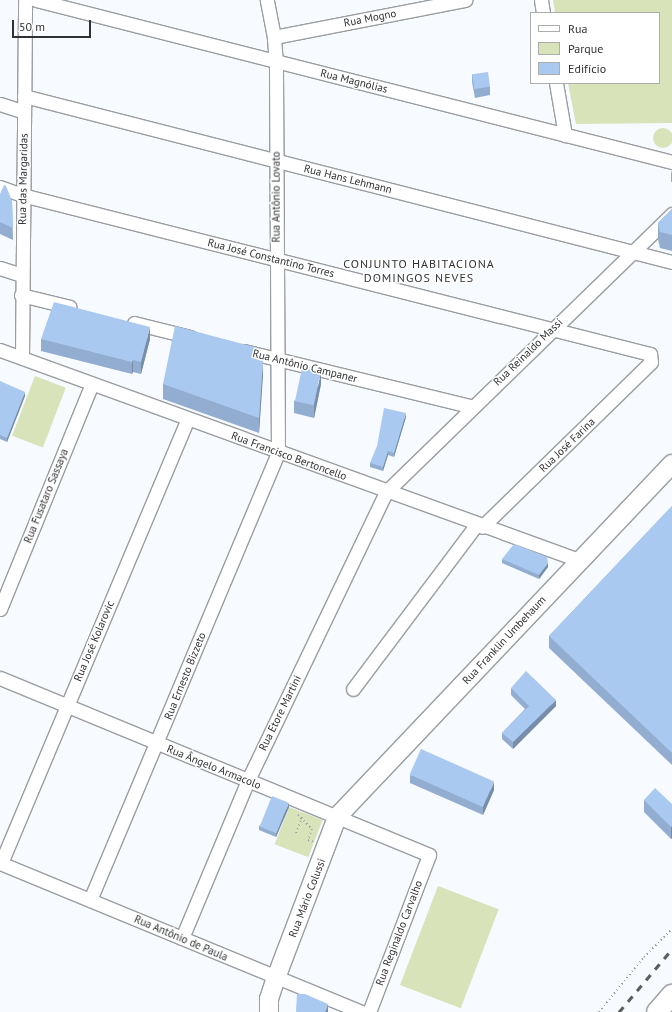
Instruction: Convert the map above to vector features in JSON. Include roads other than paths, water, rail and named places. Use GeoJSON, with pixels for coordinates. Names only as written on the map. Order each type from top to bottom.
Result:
{"type":"FeatureCollection","features":[{"type":"Feature","properties":{"kind":"main road"},"geometry":{"type":"LineString","coordinates":[[657,1012],[672,995]]}},
{"type":"Feature","properties":{"kind":"street","name":"Rua das Margaridas"},"geometry":{"type":"LineString","coordinates":[[22,357],[21,275],[25,0]]}},
{"type":"Feature","properties":{"kind":"street","name":"Rua Magnólias"},"geometry":{"type":"LineString","coordinates":[[36,0],[672,162]]}},
{"type":"Feature","properties":{"kind":"street","name":"Rua Antônio Lovato"},"geometry":{"type":"LineString","coordinates":[[267,0],[274,37],[276,62],[278,452]]}},
{"type":"Feature","properties":{"kind":"street","name":"Rua Mogno"},"geometry":{"type":"LineString","coordinates":[[274,37],[465,0]]}},
{"type":"Feature","properties":{"kind":"street"},"geometry":{"type":"LineString","coordinates":[[541,0],[543,12]]}},
{"type":"Feature","properties":{"kind":"street"},"geometry":{"type":"LineString","coordinates":[[556,84],[565,135]]}},
{"type":"Feature","properties":{"kind":"street","name":"Rua Hans Lehmann"},"geometry":{"type":"LineString","coordinates":[[24,96],[672,262]]}},
{"type":"Feature","properties":{"kind":"street"},"geometry":{"type":"LineString","coordinates":[[0,104],[24,112]]}},
{"type":"Feature","properties":{"kind":"street","name":"Rua José Constantino Torres"},"geometry":{"type":"LineString","coordinates":[[0,187],[22,195],[650,354],[651,362]]}},
{"type":"Feature","properties":{"kind":"street","name":"Rua Reinaldo Massi"},"geometry":{"type":"LineString","coordinates":[[386,492],[672,214]]}},
{"type":"Feature","properties":{"kind":"street"},"geometry":{"type":"LineString","coordinates":[[0,268],[21,275]]}},
{"type":"Feature","properties":{"kind":"street"},"geometry":{"type":"LineString","coordinates":[[21,295],[83,311]]}},
{"type":"Feature","properties":{"kind":"street"},"geometry":{"type":"LineString","coordinates":[[122,320],[200,340]]}},
{"type":"Feature","properties":{"kind":"street","name":"Rua Antônio Campaner"},"geometry":{"type":"LineString","coordinates":[[231,348],[473,407]]}},
{"type":"Feature","properties":{"kind":"street","name":"Rua Francisco Bertoncello"},"geometry":{"type":"LineString","coordinates":[[1,352],[22,357],[479,526],[579,560]]}},
{"type":"Feature","properties":{"kind":"street","name":"Rua José Farina"},"geometry":{"type":"LineString","coordinates":[[352,689],[479,526],[651,362]]}},
{"type":"Feature","properties":{"kind":"street","name":"Rua Fusataro Sassaya"},"geometry":{"type":"LineString","coordinates":[[0,609],[92,384]]}},
{"type":"Feature","properties":{"kind":"street","name":"Rua José Kolarovic"},"geometry":{"type":"LineString","coordinates":[[0,863],[188,419]]}},
{"type":"Feature","properties":{"kind":"street","name":"Rua Ernesto Bizzeto"},"geometry":{"type":"LineString","coordinates":[[90,900],[157,744],[278,452]]}},
{"type":"Feature","properties":{"kind":"street","name":"Rua Franklin Umbehaum"},"geometry":{"type":"LineString","coordinates":[[337,817],[579,560],[672,464]]}},
{"type":"Feature","properties":{"kind":"street","name":"Rua Etore Martini"},"geometry":{"type":"LineString","coordinates":[[182,938],[248,780],[386,492]]}},
{"type":"Feature","properties":{"kind":"street","name":"Rua Ângelo Armacolo"},"geometry":{"type":"LineString","coordinates":[[0,678],[429,855]]}},
{"type":"Feature","properties":{"kind":"street","name":"Rua Mário Colussi"},"geometry":{"type":"LineString","coordinates":[[274,1006],[276,978],[337,817]]}},
{"type":"Feature","properties":{"kind":"street","name":"Rua Reginaldo Carvalho"},"geometry":{"type":"LineString","coordinates":[[369,1012],[429,855]]}},
{"type":"Feature","properties":{"kind":"street","name":"Rua Antônio de Paula"},"geometry":{"type":"LineString","coordinates":[[0,863],[276,978],[362,1012]]}},
{"type":"Feature","properties":{"kind":"railway"},"geometry":{"type":"LineString","coordinates":[[619,1012],[672,949]]}},
{"type":"Feature","properties":{"kind":"district","name":"CONJUNTO HABITACIONA DOMINGOS NEVES"},"geometry":{"type":"Point","coordinates":[419,271]}}]}
